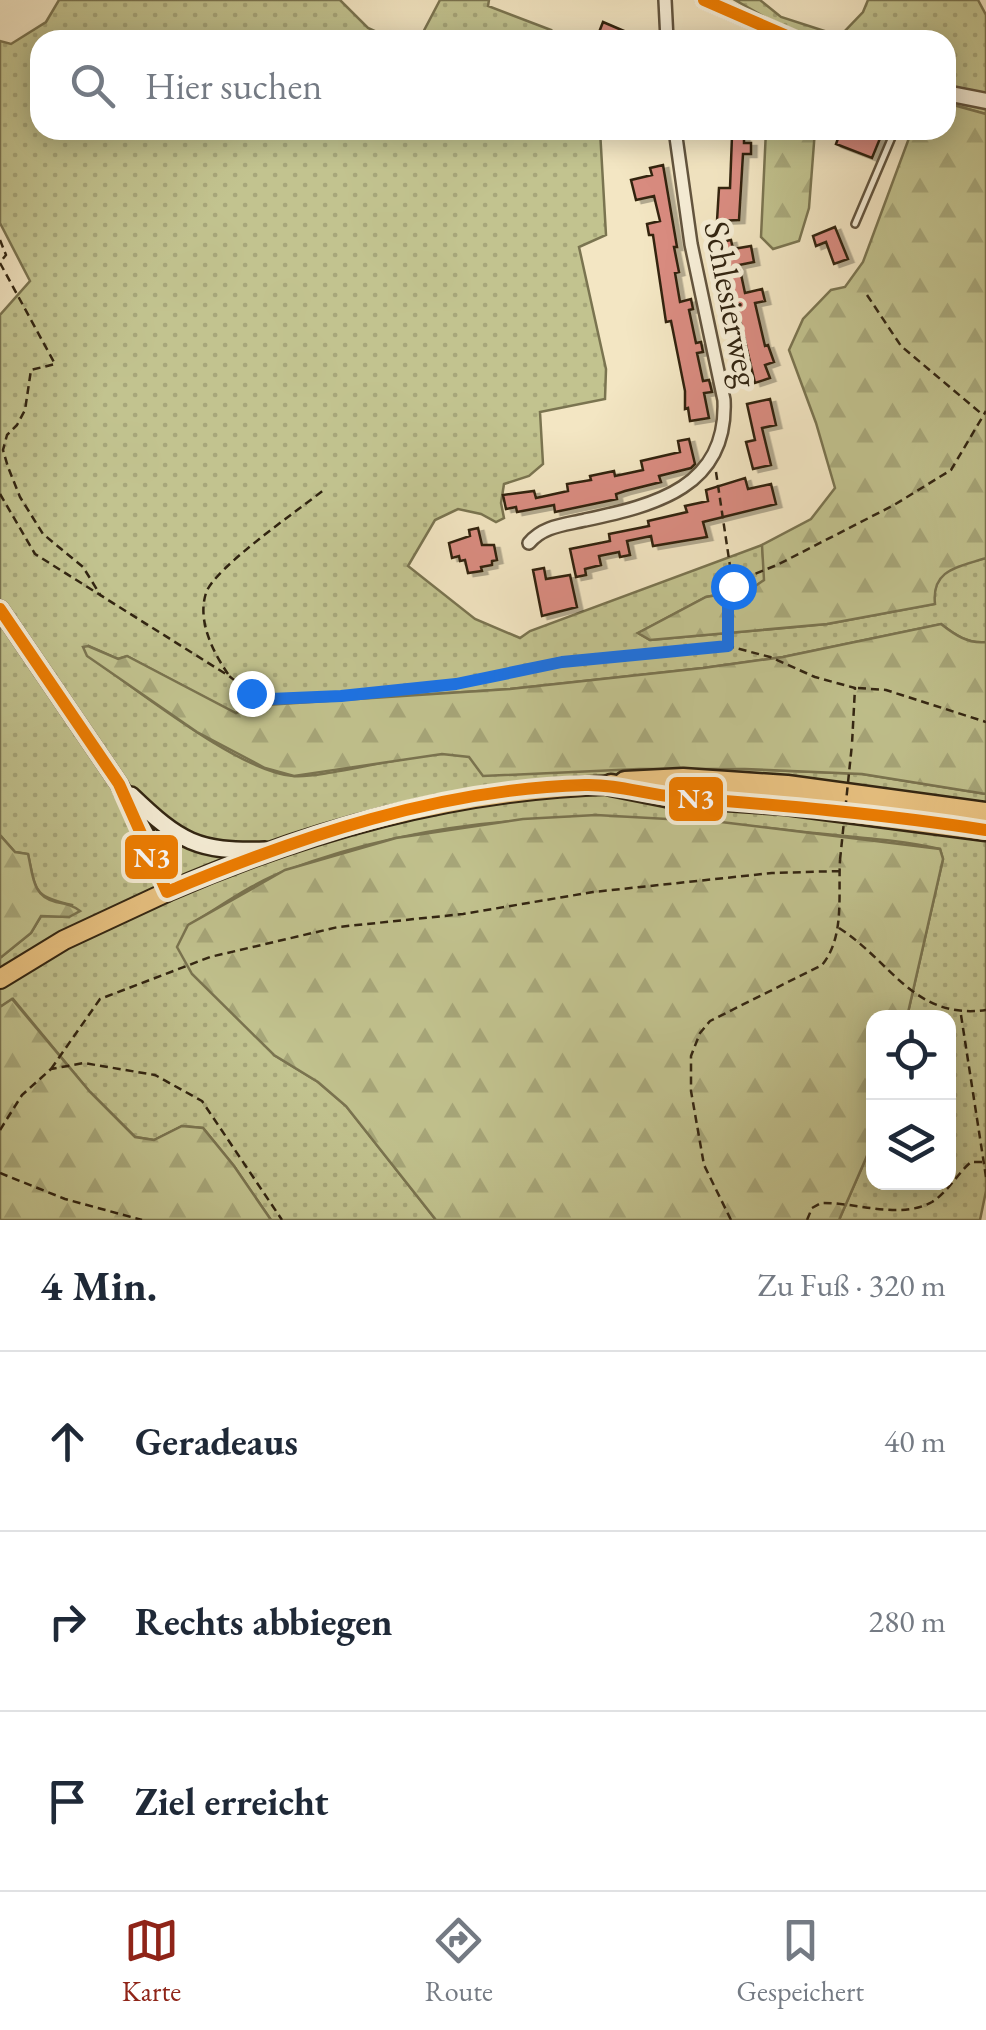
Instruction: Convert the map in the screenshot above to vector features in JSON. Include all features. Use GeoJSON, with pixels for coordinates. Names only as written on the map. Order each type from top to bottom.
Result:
{"type":"FeatureCollection","features":[{"type":"Feature","properties":{"kind":"highway"},"geometry":{"type":"LineString","coordinates":[[611,785],[655,779],[787,786],[986,812]]}},
{"type":"Feature","properties":{"kind":"highway"},"geometry":{"type":"LineString","coordinates":[[611,785],[649,794],[786,804],[986,830]]}},
{"type":"Feature","properties":{"kind":"main road"},"geometry":{"type":"LineString","coordinates":[[0,609],[120,784],[171,890]]}},
{"type":"Feature","properties":{"kind":"main road"},"geometry":{"type":"LineString","coordinates":[[120,784],[164,826],[187,841],[225,851],[274,850]]}},
{"type":"Feature","properties":{"kind":"main road"},"geometry":{"type":"LineString","coordinates":[[0,979],[82,931],[171,890],[366,820],[519,790],[611,785]]}},
{"type":"Feature","properties":{"kind":"street"},"geometry":{"type":"LineString","coordinates":[[665,0],[666,30]]}},
{"type":"Feature","properties":{"kind":"street"},"geometry":{"type":"LineString","coordinates":[[704,0],[773,30]]}},
{"type":"Feature","properties":{"kind":"street"},"geometry":{"type":"LineString","coordinates":[[956,95],[986,101]]}},
{"type":"Feature","properties":{"kind":"street","name":"Schlesierweg"},"geometry":{"type":"LineString","coordinates":[[676,140],[690,244],[724,400],[725,421],[712,461]]}},
{"type":"Feature","properties":{"kind":"street"},"geometry":{"type":"LineString","coordinates":[[529,544],[543,530],[610,515],[660,498],[694,479],[712,461]]}},
{"type":"Feature","properties":{"kind":"lane"},"geometry":{"type":"LineString","coordinates":[[855,224],[890,140]]}},
{"type":"Feature","properties":{"kind":"path"},"geometry":{"type":"LineString","coordinates":[[0,240],[6,255],[0,262],[56,364],[31,370],[25,410],[18,425],[7,435],[3,450],[20,497],[42,534],[82,567],[102,598]]}},
{"type":"Feature","properties":{"kind":"path"},"geometry":{"type":"LineString","coordinates":[[728,646],[728,592],[733,586],[742,578],[777,565],[894,505],[951,470],[985,413],[900,346],[867,295]]}},
{"type":"Feature","properties":{"kind":"path"},"geometry":{"type":"LineString","coordinates":[[712,461],[723,501],[733,586]]}},
{"type":"Feature","properties":{"kind":"path"},"geometry":{"type":"LineString","coordinates":[[229,676],[206,630],[207,589],[224,570],[324,489]]}},
{"type":"Feature","properties":{"kind":"path"},"geometry":{"type":"LineString","coordinates":[[0,494],[35,554],[251,693],[270,699],[456,684],[562,662],[728,646],[770,657],[815,678],[855,688],[886,690],[986,722]]}},
{"type":"Feature","properties":{"kind":"path"},"geometry":{"type":"LineString","coordinates":[[731,1220],[704,1165],[691,1092],[690,1056],[710,1020],[822,965],[833,952],[855,688]]}},
{"type":"Feature","properties":{"kind":"path"},"geometry":{"type":"LineString","coordinates":[[0,1130],[22,1096],[52,1069],[100,999],[210,957],[338,927],[463,914],[593,892],[772,873],[840,871]]}},
{"type":"Feature","properties":{"kind":"path"},"geometry":{"type":"LineString","coordinates":[[838,928],[934,1006],[960,1014],[986,1010]]}},
{"type":"Feature","properties":{"kind":"path"},"geometry":{"type":"LineString","coordinates":[[960,1014],[986,1177]]}},
{"type":"Feature","properties":{"kind":"path"},"geometry":{"type":"LineString","coordinates":[[52,1069],[84,1062],[155,1075],[202,1101],[282,1220]]}},
{"type":"Feature","properties":{"kind":"path"},"geometry":{"type":"LineString","coordinates":[[808,1220],[812,1208],[821,1204],[918,1208],[944,1192],[971,1162],[984,1161]]}},
{"type":"Feature","properties":{"kind":"path"},"geometry":{"type":"LineString","coordinates":[[0,1173],[65,1199],[142,1220]]}},
{"type":"Feature","properties":{"kind":"green space"},"geometry":{"type":"Polygon","coordinates":[[[59,0],[340,0],[372,30],[33,30],[46,22],[59,0]]]}},
{"type":"Feature","properties":{"kind":"green space"},"geometry":{"type":"Polygon","coordinates":[[[440,0],[489,0],[488,6],[551,30],[424,30],[440,0]]]}},
{"type":"Feature","properties":{"kind":"green space"},"geometry":{"type":"Polygon","coordinates":[[[735,0],[760,0],[781,17],[821,30],[774,30],[777,24],[735,0]]]}},
{"type":"Feature","properties":{"kind":"green space"},"geometry":{"type":"Polygon","coordinates":[[[868,0],[978,0],[986,15],[986,114],[956,106],[956,30],[846,30],[863,12],[868,0]]]}},
{"type":"Feature","properties":{"kind":"green space"},"geometry":{"type":"Polygon","coordinates":[[[30,32],[30,140],[601,140],[606,235],[579,247],[606,369],[605,399],[540,412],[543,464],[529,476],[504,484],[504,518],[496,522],[458,509],[435,520],[408,566],[475,619],[520,638],[762,545],[765,580],[751,589],[706,597],[638,633],[650,640],[827,624],[934,604],[942,575],[956,566],[986,558],[986,642],[962,638],[941,624],[783,657],[703,668],[510,689],[251,706],[236,714],[127,656],[118,659],[89,646],[88,656],[217,745],[271,771],[293,776],[455,754],[469,757],[480,768],[745,769],[862,774],[986,794],[986,1191],[980,1220],[839,1220],[866,1158],[866,1190],[956,1190],[956,1010],[909,1010],[943,859],[940,849],[673,820],[543,819],[479,824],[351,849],[288,870],[249,888],[189,925],[274,1055],[318,1082],[346,1106],[436,1220],[271,1220],[203,1128],[182,1126],[154,1140],[135,1137],[90,1092],[13,999],[0,1007],[0,958],[31,933],[41,916],[69,917],[72,905],[43,895],[35,884],[28,854],[15,852],[0,835],[0,315],[30,281],[0,223],[0,41],[11,44],[30,32]]]}},
{"type":"Feature","properties":{"kind":"green space"},"geometry":{"type":"Polygon","coordinates":[[[956,106],[986,114],[986,558],[942,576],[937,583],[935,604],[827,624],[650,640],[638,633],[706,597],[751,589],[764,580],[762,545],[811,519],[835,488],[789,350],[803,319],[831,290],[845,287],[863,262],[908,140],[956,140],[956,106]]]}},
{"type":"Feature","properties":{"kind":"green space"},"geometry":{"type":"Polygon","coordinates":[[[766,140],[814,140],[809,208],[799,241],[773,249],[761,237],[766,140]]]}},
{"type":"Feature","properties":{"kind":"green space"},"geometry":{"type":"Polygon","coordinates":[[[941,624],[962,638],[986,642],[986,794],[862,774],[745,769],[483,776],[469,757],[442,754],[294,776],[265,768],[197,732],[87,656],[83,647],[118,659],[127,656],[236,713],[251,706],[510,689],[703,668],[783,657],[941,624]]]}},
{"type":"Feature","properties":{"kind":"green space"},"geometry":{"type":"Polygon","coordinates":[[[596,815],[721,822],[940,849],[943,859],[909,1010],[866,1010],[866,1158],[839,1220],[436,1220],[346,1106],[318,1082],[274,1055],[192,974],[177,947],[188,925],[285,870],[396,838],[523,819],[596,815]]]}},
{"type":"Feature","properties":{"kind":"green space"},"geometry":{"type":"Polygon","coordinates":[[[0,835],[15,852],[28,854],[35,884],[42,895],[80,911],[69,917],[41,916],[31,933],[0,958],[0,835]]]}},
{"type":"Feature","properties":{"kind":"green space"},"geometry":{"type":"Polygon","coordinates":[[[12,999],[90,1092],[135,1137],[154,1140],[182,1126],[203,1128],[271,1220],[0,1220],[0,1007],[12,999]]]}},
{"type":"Feature","properties":{"kind":"building"},"geometry":{"type":"Polygon","coordinates":[[[603,22],[622,30],[600,30],[603,22]]]}},
{"type":"Feature","properties":{"kind":"building"},"geometry":{"type":"Polygon","coordinates":[[[732,140],[744,140],[751,143],[751,154],[743,154],[739,220],[717,221],[719,188],[730,188],[732,140]]]}},
{"type":"Feature","properties":{"kind":"building"},"geometry":{"type":"Polygon","coordinates":[[[837,140],[879,140],[872,158],[836,144],[837,140]]]}},
{"type":"Feature","properties":{"kind":"building"},"geometry":{"type":"Polygon","coordinates":[[[663,165],[677,247],[679,272],[675,273],[680,302],[691,299],[693,309],[689,310],[696,343],[701,342],[703,352],[697,353],[703,381],[709,380],[712,392],[704,393],[709,418],[690,421],[671,321],[666,322],[653,235],[649,235],[647,224],[660,221],[654,196],[636,200],[631,180],[652,175],[650,168],[663,165]]]}},
{"type":"Feature","properties":{"kind":"building"},"geometry":{"type":"Polygon","coordinates":[[[835,227],[848,259],[834,264],[826,242],[816,246],[813,236],[835,227]]]}},
{"type":"Feature","properties":{"kind":"building"},"geometry":{"type":"Polygon","coordinates":[[[731,240],[733,249],[751,246],[754,262],[739,265],[745,293],[762,289],[765,301],[755,303],[765,346],[768,345],[774,362],[765,365],[770,378],[755,383],[737,307],[731,309],[716,243],[731,240]]]}},
{"type":"Feature","properties":{"kind":"building"},"geometry":{"type":"Polygon","coordinates":[[[770,399],[776,425],[762,428],[771,465],[753,469],[746,442],[755,440],[747,404],[770,399]]]}},
{"type":"Feature","properties":{"kind":"building"},"geometry":{"type":"Polygon","coordinates":[[[689,439],[695,464],[691,468],[659,476],[661,482],[616,494],[617,499],[555,512],[554,505],[517,512],[516,507],[506,509],[503,495],[534,491],[536,498],[568,491],[567,484],[591,480],[590,476],[643,470],[641,461],[680,452],[678,441],[689,439]]]}},
{"type":"Feature","properties":{"kind":"building"},"geometry":{"type":"Polygon","coordinates":[[[745,478],[748,489],[771,484],[776,504],[703,522],[707,537],[653,546],[651,536],[627,541],[630,555],[620,557],[619,552],[599,556],[601,565],[585,569],[586,575],[576,577],[570,549],[610,541],[609,534],[649,526],[648,521],[687,512],[685,506],[708,501],[706,490],[745,478]]]}},
{"type":"Feature","properties":{"kind":"building"},"geometry":{"type":"Polygon","coordinates":[[[478,528],[482,545],[494,545],[497,560],[481,567],[482,571],[468,573],[465,560],[460,561],[459,556],[452,558],[449,543],[470,536],[469,530],[478,528]]]}},
{"type":"Feature","properties":{"kind":"building"},"geometry":{"type":"Polygon","coordinates":[[[544,568],[546,579],[570,575],[577,607],[542,616],[533,570],[544,568]]]}},
{"type":"Feature","properties":{"kind":"transit line","name":"N3"},"geometry":{"type":"LineString","coordinates":[[704,0],[773,30]]}},
{"type":"Feature","properties":{"kind":"transit line","name":"N3"},"geometry":{"type":"LineString","coordinates":[[0,609],[119,784],[167,892],[268,852],[372,819],[531,788],[608,786],[676,797],[831,810],[986,830]]}},
{"type":"Feature","properties":{"kind":"route"},"geometry":{"type":"LineString","coordinates":[[251,693],[270,699],[341,696],[456,684],[562,662],[728,646],[728,592],[733,586]]}}]}
